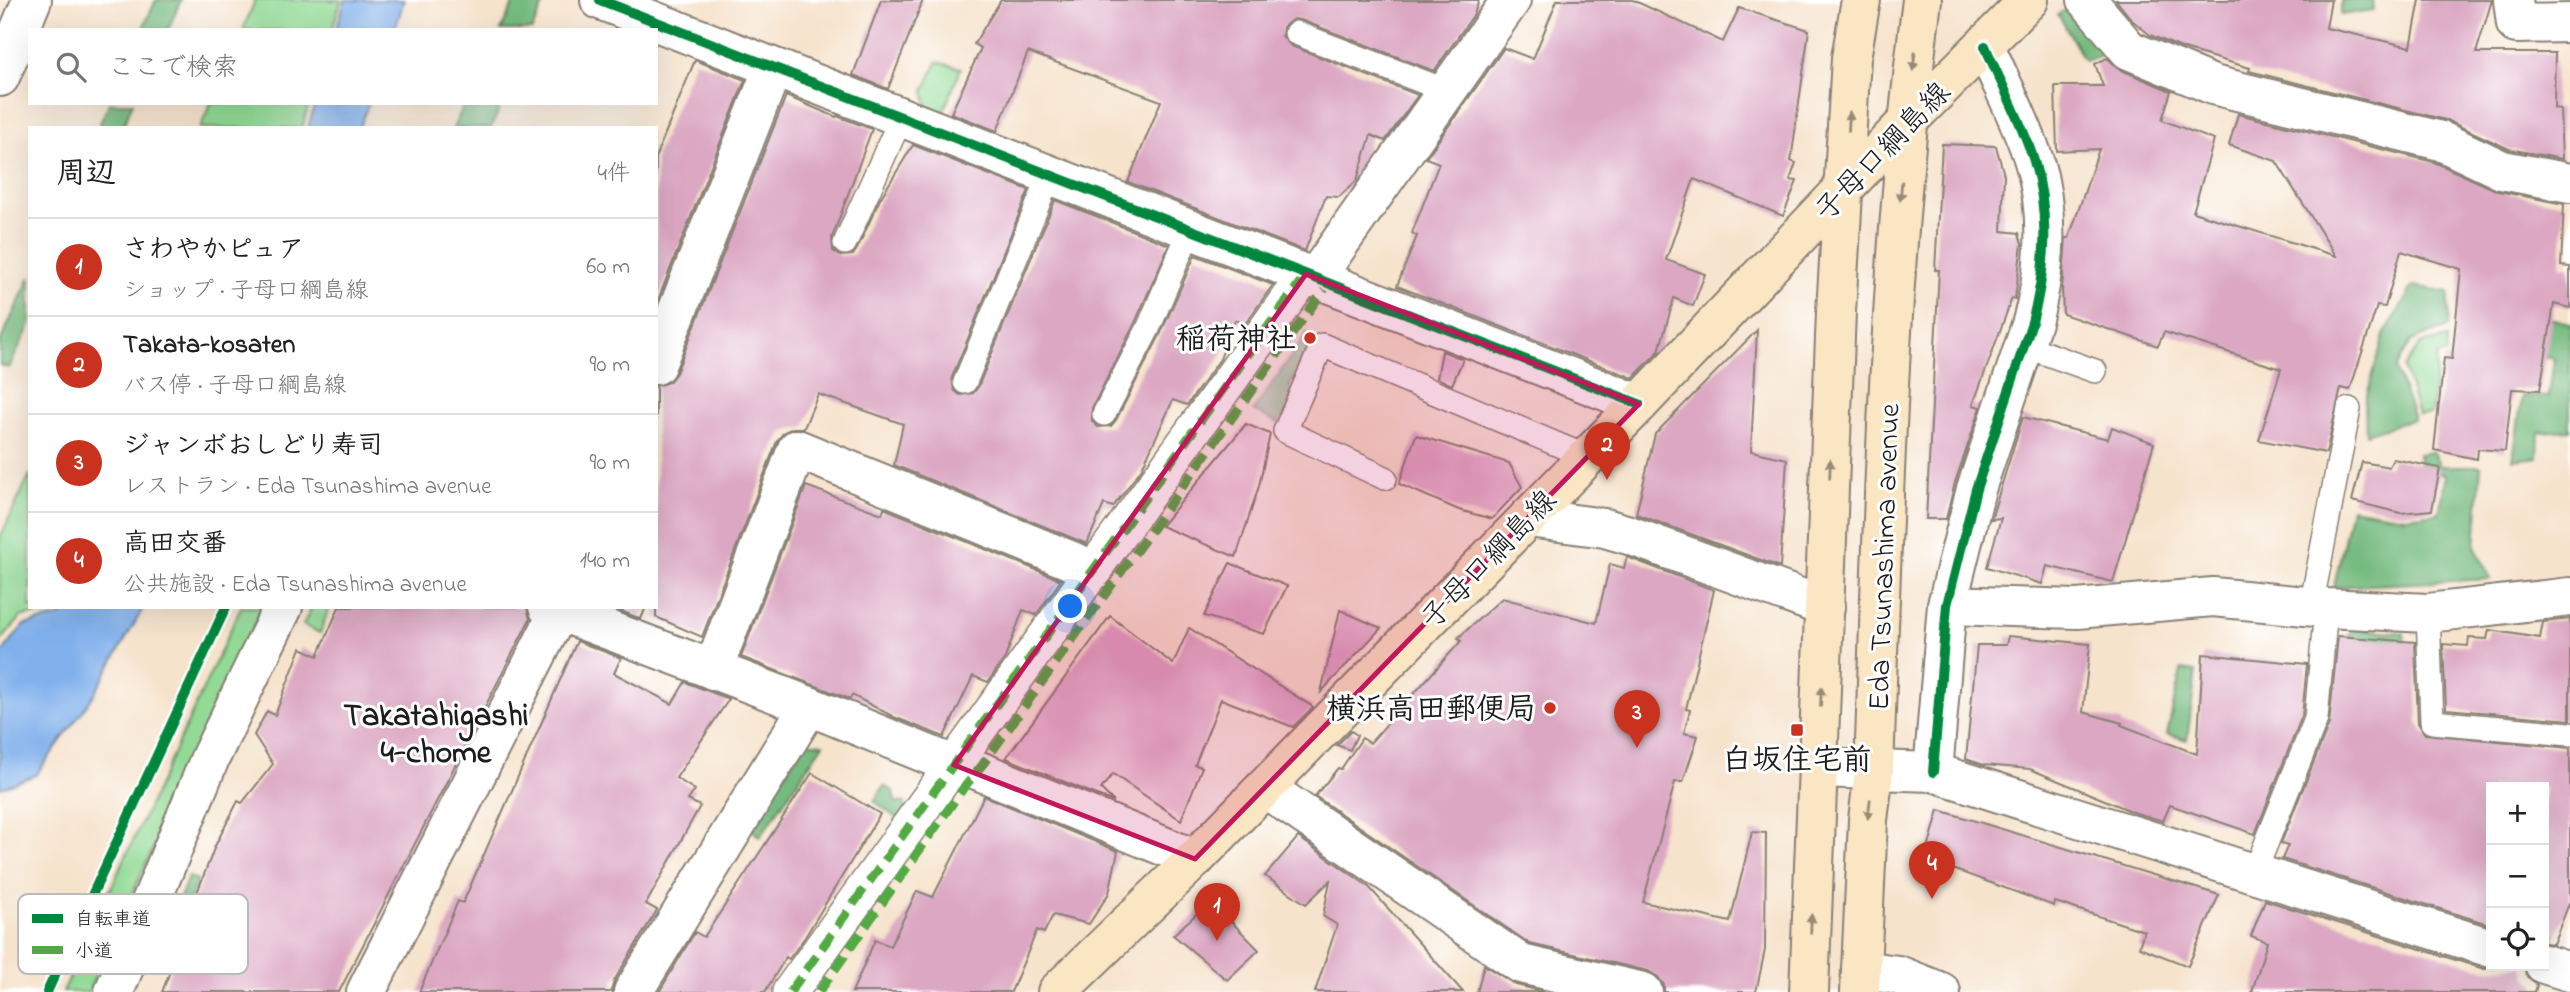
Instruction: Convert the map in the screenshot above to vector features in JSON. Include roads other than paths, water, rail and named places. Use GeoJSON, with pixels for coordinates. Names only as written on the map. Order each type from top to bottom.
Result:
{"type":"FeatureCollection","features":[{"type":"Feature","properties":{"kind":"main road","name":"Eda Tsunashima avenue"},"geometry":{"type":"LineString","coordinates":[[1809,992],[1836,312],[1851,58],[1861,0]]}},
{"type":"Feature","properties":{"kind":"main road","name":"Eda Tsunashima avenue"},"geometry":{"type":"LineString","coordinates":[[1861,981],[1868,820],[1874,771],[1895,259],[1906,123],[1922,0]]}},
{"type":"Feature","properties":{"kind":"main road","name":"子母口綱島線"},"geometry":{"type":"LineString","coordinates":[[1057,992],[1265,788],[1639,404],[1906,123],[2029,0]]}},
{"type":"Feature","properties":{"kind":"street"},"geometry":{"type":"LineString","coordinates":[[0,77],[32,0]]}},
{"type":"Feature","properties":{"kind":"street"},"geometry":{"type":"LineString","coordinates":[[600,0],[1639,404]]}},
{"type":"Feature","properties":{"kind":"street"},"geometry":{"type":"LineString","coordinates":[[790,992],[966,767],[1317,279],[1511,0]]}},
{"type":"Feature","properties":{"kind":"street"},"geometry":{"type":"LineString","coordinates":[[2087,0],[2129,50],[2213,85],[2441,141],[2502,170],[2570,183]]}},
{"type":"Feature","properties":{"kind":"street"},"geometry":{"type":"LineString","coordinates":[[2513,0],[2516,23],[2570,23]]}},
{"type":"Feature","properties":{"kind":"street"},"geometry":{"type":"LineString","coordinates":[[1933,772],[1947,605],[1976,489],[2038,300],[2044,254],[2042,208],[2034,162],[1985,46]]}},
{"type":"Feature","properties":{"kind":"street"},"geometry":{"type":"LineString","coordinates":[[658,360],[773,68]]}},
{"type":"Feature","properties":{"kind":"street"},"geometry":{"type":"LineString","coordinates":[[819,992],[1094,570],[1317,279]]}},
{"type":"Feature","properties":{"kind":"street"},"geometry":{"type":"LineString","coordinates":[[713,670],[797,449],[1094,570]]}},
{"type":"Feature","properties":{"kind":"street"},"geometry":{"type":"LineString","coordinates":[[1528,518],[1605,528],[1629,535],[1825,607]]}},
{"type":"Feature","properties":{"kind":"street"},"geometry":{"type":"LineString","coordinates":[[1947,605],[2077,609],[2213,597],[2319,607],[2428,613],[2570,597]]}},
{"type":"Feature","properties":{"kind":"street"},"geometry":{"type":"LineString","coordinates":[[154,894],[210,758],[282,609]]}},
{"type":"Feature","properties":{"kind":"street"},"geometry":{"type":"LineString","coordinates":[[366,992],[556,609],[966,767],[1195,859]]}},
{"type":"Feature","properties":{"kind":"street"},"geometry":{"type":"LineString","coordinates":[[633,992],[809,706]]}},
{"type":"Feature","properties":{"kind":"street"},"geometry":{"type":"LineString","coordinates":[[1818,768],[1933,772],[2486,946]]}},
{"type":"Feature","properties":{"kind":"street"},"geometry":{"type":"LineString","coordinates":[[1265,788],[1521,964],[1643,992]]}},
{"type":"Feature","properties":{"kind":"street"},"geometry":{"type":"LineString","coordinates":[[2549,966],[2570,972]]}},
{"type":"Feature","properties":{"kind":"street"},"geometry":{"type":"LineString","coordinates":[[114,992],[121,974]]}},
{"type":"Feature","properties":{"kind":"street"},"geometry":{"type":"LineString","coordinates":[[1861,981],[1898,975],[1941,992]]}},
{"type":"Feature","properties":{"kind":"lane"},"geometry":{"type":"LineString","coordinates":[[1296,33],[1447,91]]}},
{"type":"Feature","properties":{"kind":"lane"},"geometry":{"type":"LineString","coordinates":[[845,243],[901,118]]}},
{"type":"Feature","properties":{"kind":"lane"},"geometry":{"type":"LineString","coordinates":[[965,382],[1050,175]]}},
{"type":"Feature","properties":{"kind":"lane"},"geometry":{"type":"LineString","coordinates":[[1104,414],[1148,329],[1190,230]]}},
{"type":"Feature","properties":{"kind":"lane"},"geometry":{"type":"LineString","coordinates":[[1385,478],[1284,431],[1322,345],[1587,457]]}},
{"type":"Feature","properties":{"kind":"lane"},"geometry":{"type":"LineString","coordinates":[[2025,346],[2095,371]]}},
{"type":"Feature","properties":{"kind":"lane"},"geometry":{"type":"LineString","coordinates":[[2254,874],[2316,719],[2319,607],[2349,409]]}},
{"type":"Feature","properties":{"kind":"lane"},"geometry":{"type":"LineString","coordinates":[[2428,613],[2432,722],[2570,734]]}},
{"type":"Feature","properties":{"kind":"water"},"geometry":{"type":"Polygon","coordinates":[[[345,0],[404,0],[396,28],[337,28],[345,0]]]}},
{"type":"Feature","properties":{"kind":"water"},"geometry":{"type":"Polygon","coordinates":[[[314,105],[368,105],[360,126],[309,126],[314,105]]]}},
{"type":"Feature","properties":{"kind":"water"},"geometry":{"type":"Polygon","coordinates":[[[64,609],[143,609],[92,698],[36,775],[0,788],[0,655],[24,625],[62,616],[64,609]]]}},
{"type":"Feature","properties":{"kind":"place","name":"稲荷神社"},"geometry":{"type":"Point","coordinates":[1310,338]}},
{"type":"Feature","properties":{"kind":"place","name":"Takata-kosaten"},"geometry":{"type":"Point","coordinates":[1607,480]}},
{"type":"Feature","properties":{"kind":"place","name":"横浜高田郵便局"},"geometry":{"type":"Point","coordinates":[1550,708]}},
{"type":"Feature","properties":{"kind":"place","name":"白坂住宅前"},"geometry":{"type":"Point","coordinates":[1797,730]}},
{"type":"Feature","properties":{"kind":"place","name":"ジャンボおしどり寿司"},"geometry":{"type":"Point","coordinates":[1637,748]}},
{"type":"Feature","properties":{"kind":"place","name":"高田交番"},"geometry":{"type":"Point","coordinates":[1932,899]}},
{"type":"Feature","properties":{"kind":"place","name":"さわやかピュア"},"geometry":{"type":"Point","coordinates":[1217,941]}},
{"type":"Feature","properties":{"kind":"district","name":"Takatahigashi 4-chome"},"geometry":{"type":"Point","coordinates":[436,732]}}]}
